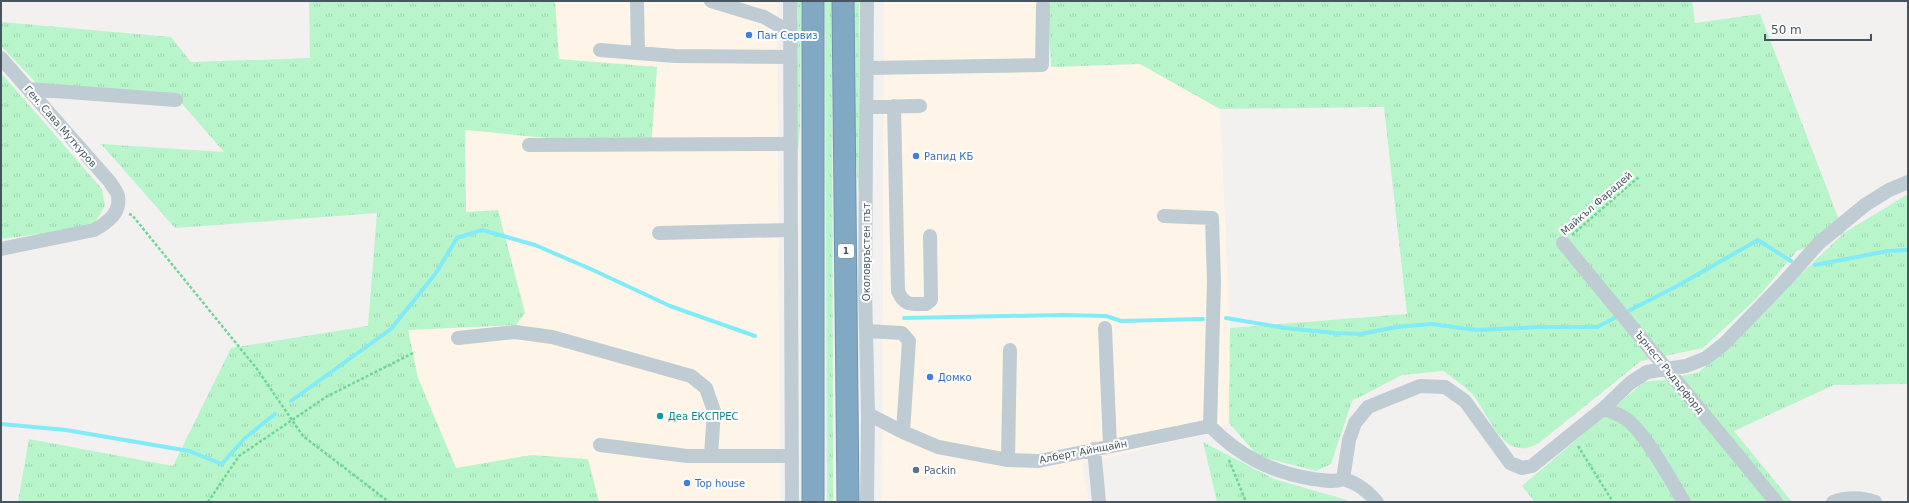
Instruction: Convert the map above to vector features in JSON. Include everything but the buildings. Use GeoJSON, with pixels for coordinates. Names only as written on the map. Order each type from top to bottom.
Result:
{"type":"FeatureCollection","features":[{"type":"Feature","properties":{"kind":"highway"},"geometry":{"type":"LineString","coordinates":[[813,1],[813,502]]}},
{"type":"Feature","properties":{"kind":"highway","name":"Околовръстен път"},"geometry":{"type":"LineString","coordinates":[[843,1],[848,502]]}},
{"type":"Feature","properties":{"kind":"street"},"geometry":{"type":"LineString","coordinates":[[638,1],[638,53]]}},
{"type":"Feature","properties":{"kind":"street"},"geometry":{"type":"LineString","coordinates":[[711,1],[764,18],[790,32]]}},
{"type":"Feature","properties":{"kind":"street"},"geometry":{"type":"LineString","coordinates":[[790,1],[792,502]]}},
{"type":"Feature","properties":{"kind":"street","name":"Околовръстен път"},"geometry":{"type":"LineString","coordinates":[[867,1],[867,502]]}},
{"type":"Feature","properties":{"kind":"street"},"geometry":{"type":"LineString","coordinates":[[868,68],[1042,65],[1043,5]]}},
{"type":"Feature","properties":{"kind":"street"},"geometry":{"type":"LineString","coordinates":[[600,50],[675,56],[790,57]]}},
{"type":"Feature","properties":{"kind":"street","name":"Ген. Сава Муткуров"},"geometry":{"type":"LineString","coordinates":[[1,58],[110,182],[118,196],[117,211]]}},
{"type":"Feature","properties":{"kind":"street"},"geometry":{"type":"LineString","coordinates":[[28,89],[176,100]]}},
{"type":"Feature","properties":{"kind":"street"},"geometry":{"type":"LineString","coordinates":[[894,106],[898,291],[902,300],[910,304],[926,304],[931,300],[930,236]]}},
{"type":"Feature","properties":{"kind":"street"},"geometry":{"type":"LineString","coordinates":[[867,107],[920,106]]}},
{"type":"Feature","properties":{"kind":"street"},"geometry":{"type":"LineString","coordinates":[[529,145],[790,144]]}},
{"type":"Feature","properties":{"kind":"street"},"geometry":{"type":"LineString","coordinates":[[1343,478],[1349,440],[1355,423],[1368,407],[1420,386],[1444,387],[1465,400],[1510,464],[1522,468],[1532,466],[1571,436],[1604,408],[1630,383],[1647,372],[1686,366],[1710,354],[1725,343],[1786,281],[1820,243],[1865,205],[1908,182]]}},
{"type":"Feature","properties":{"kind":"street"},"geometry":{"type":"LineString","coordinates":[[1,249],[94,230],[106,224],[117,211]]}},
{"type":"Feature","properties":{"kind":"street"},"geometry":{"type":"LineString","coordinates":[[1164,216],[1212,218],[1214,282],[1210,426],[1227,443],[1254,460],[1298,476],[1329,481],[1337,481],[1343,478],[1355,482],[1368,491],[1378,502]]}},
{"type":"Feature","properties":{"kind":"street"},"geometry":{"type":"LineString","coordinates":[[659,233],[791,230]]}},
{"type":"Feature","properties":{"kind":"street","name":"Ърнест Ръдърфорд"},"geometry":{"type":"LineString","coordinates":[[1563,243],[1776,502]]}},
{"type":"Feature","properties":{"kind":"street"},"geometry":{"type":"LineString","coordinates":[[1105,328],[1110,445]]}},
{"type":"Feature","properties":{"kind":"street"},"geometry":{"type":"LineString","coordinates":[[866,331],[902,333],[908,341],[902,432]]}},
{"type":"Feature","properties":{"kind":"street"},"geometry":{"type":"LineString","coordinates":[[458,338],[515,332],[552,337],[691,376],[706,388],[714,411],[711,455]]}},
{"type":"Feature","properties":{"kind":"street"},"geometry":{"type":"LineString","coordinates":[[1008,460],[1010,350]]}},
{"type":"Feature","properties":{"kind":"street"},"geometry":{"type":"LineString","coordinates":[[1604,408],[1627,420],[1638,431],[1684,502]]}},
{"type":"Feature","properties":{"kind":"street","name":"Алберт Айнщайн"},"geometry":{"type":"LineString","coordinates":[[868,414],[902,432],[938,447],[1008,460],[1039,461],[1110,445],[1210,426]]}},
{"type":"Feature","properties":{"kind":"street"},"geometry":{"type":"LineString","coordinates":[[600,445],[687,456],[792,456]]}},
{"type":"Feature","properties":{"kind":"street"},"geometry":{"type":"LineString","coordinates":[[1094,449],[1099,502]]}},
{"type":"Feature","properties":{"kind":"street"},"geometry":{"type":"LineString","coordinates":[[1833,502],[1844,499],[1863,498],[1874,502]]}},
{"type":"Feature","properties":{"kind":"path","name":"Майкъл Фарадей"},"geometry":{"type":"LineString","coordinates":[[1563,243],[1640,176]]}},
{"type":"Feature","properties":{"kind":"path"},"geometry":{"type":"LineString","coordinates":[[117,211],[132,215],[257,369],[302,436],[389,502]]}},
{"type":"Feature","properties":{"kind":"path"},"geometry":{"type":"LineString","coordinates":[[208,502],[239,456],[326,397],[415,352]]}},
{"type":"Feature","properties":{"kind":"path"},"geometry":{"type":"LineString","coordinates":[[1571,436],[1613,502]]}},
{"type":"Feature","properties":{"kind":"path"},"geometry":{"type":"LineString","coordinates":[[1227,443],[1229,463],[1246,502]]}},
{"type":"Feature","properties":{"kind":"shaded area"},"geometry":{"type":"Polygon","coordinates":[[[555,1],[777,1],[780,502],[599,502],[588,460],[532,455],[456,468],[418,378],[408,330],[516,325],[466,212],[465,129],[650,148],[657,67],[558,59],[555,1]]]}},
{"type":"Feature","properties":{"kind":"shaded area"},"geometry":{"type":"Polygon","coordinates":[[[884,1],[1048,1],[1051,67],[1140,64],[1220,109],[1230,328],[1229,423],[1204,434],[1082,464],[1089,502],[882,502],[884,1]]]}},
{"type":"Feature","properties":{"kind":"green space"},"geometry":{"type":"Polygon","coordinates":[[[309,1],[555,1],[559,59],[657,67],[651,148],[465,130],[466,212],[498,210],[525,313],[516,325],[408,330],[418,378],[456,468],[532,455],[588,459],[599,502],[18,502],[29,439],[173,466],[231,348],[368,326],[377,213],[175,228],[101,144],[224,152],[177,98],[42,89],[1,46],[1,22],[171,37],[191,62],[310,58],[309,1]]]}},
{"type":"Feature","properties":{"kind":"green space"},"geometry":{"type":"Polygon","coordinates":[[[795,1],[801,1],[800,125],[795,195],[795,1]]]}},
{"type":"Feature","properties":{"kind":"green space"},"geometry":{"type":"Polygon","coordinates":[[[825,1],[832,1],[833,502],[827,502],[825,1]]]}},
{"type":"Feature","properties":{"kind":"green space"},"geometry":{"type":"Polygon","coordinates":[[[853,1],[859,1],[859,194],[853,127],[853,1]]]}},
{"type":"Feature","properties":{"kind":"green space"},"geometry":{"type":"Polygon","coordinates":[[[1048,1],[1692,1],[1695,23],[1760,14],[1844,233],[1908,194],[1908,384],[1834,385],[1734,431],[1792,502],[1535,502],[1522,486],[1644,382],[1663,380],[1699,372],[1737,339],[1788,286],[1843,234],[1797,251],[1757,298],[1703,348],[1641,361],[1539,443],[1527,448],[1516,447],[1507,443],[1499,435],[1473,395],[1444,371],[1402,375],[1352,401],[1331,464],[1316,471],[1258,456],[1229,423],[1230,328],[1407,314],[1384,107],[1220,109],[1140,64],[1051,67],[1048,1]]]}},
{"type":"Feature","properties":{"kind":"green space"},"geometry":{"type":"Polygon","coordinates":[[[1,73],[102,189],[105,206],[95,222],[70,230],[1,239],[1,73]]]}},
{"type":"Feature","properties":{"kind":"green space"},"geometry":{"type":"Polygon","coordinates":[[[1203,442],[1274,479],[1347,500],[1346,502],[1217,502],[1203,442]]]}},
{"type":"Feature","properties":{"kind":"waterway"},"geometry":{"type":"LineString","coordinates":[[291,401],[391,329],[436,273],[457,238],[482,230],[535,245],[670,306],[755,336]]}},
{"type":"Feature","properties":{"kind":"waterway"},"geometry":{"type":"LineString","coordinates":[[1226,318],[1285,328],[1361,334],[1396,327],[1431,324],[1476,330],[1540,327],[1597,327],[1679,285],[1758,240],[1791,261]]}},
{"type":"Feature","properties":{"kind":"waterway"},"geometry":{"type":"LineString","coordinates":[[1815,265],[1888,251],[1908,250]]}},
{"type":"Feature","properties":{"kind":"waterway"},"geometry":{"type":"LineString","coordinates":[[904,318],[1063,315],[1106,316],[1121,321],[1203,319]]}},
{"type":"Feature","properties":{"kind":"waterway"},"geometry":{"type":"LineString","coordinates":[[1,424],[66,430],[189,451],[222,464],[245,438],[275,414]]}},
{"type":"Feature","properties":{"kind":"place","name":"Пан Сервиз"},"geometry":{"type":"Point","coordinates":[749,35]}},
{"type":"Feature","properties":{"kind":"place","name":"Рапид КБ"},"geometry":{"type":"Point","coordinates":[916,156]}},
{"type":"Feature","properties":{"kind":"place","name":"Домко"},"geometry":{"type":"Point","coordinates":[930,377]}},
{"type":"Feature","properties":{"kind":"place","name":"Деа ЕКСПРЕС"},"geometry":{"type":"Point","coordinates":[660,416]}},
{"type":"Feature","properties":{"kind":"place","name":"Packin"},"geometry":{"type":"Point","coordinates":[916,470]}},
{"type":"Feature","properties":{"kind":"place","name":"Top house"},"geometry":{"type":"Point","coordinates":[687,483]}}]}
